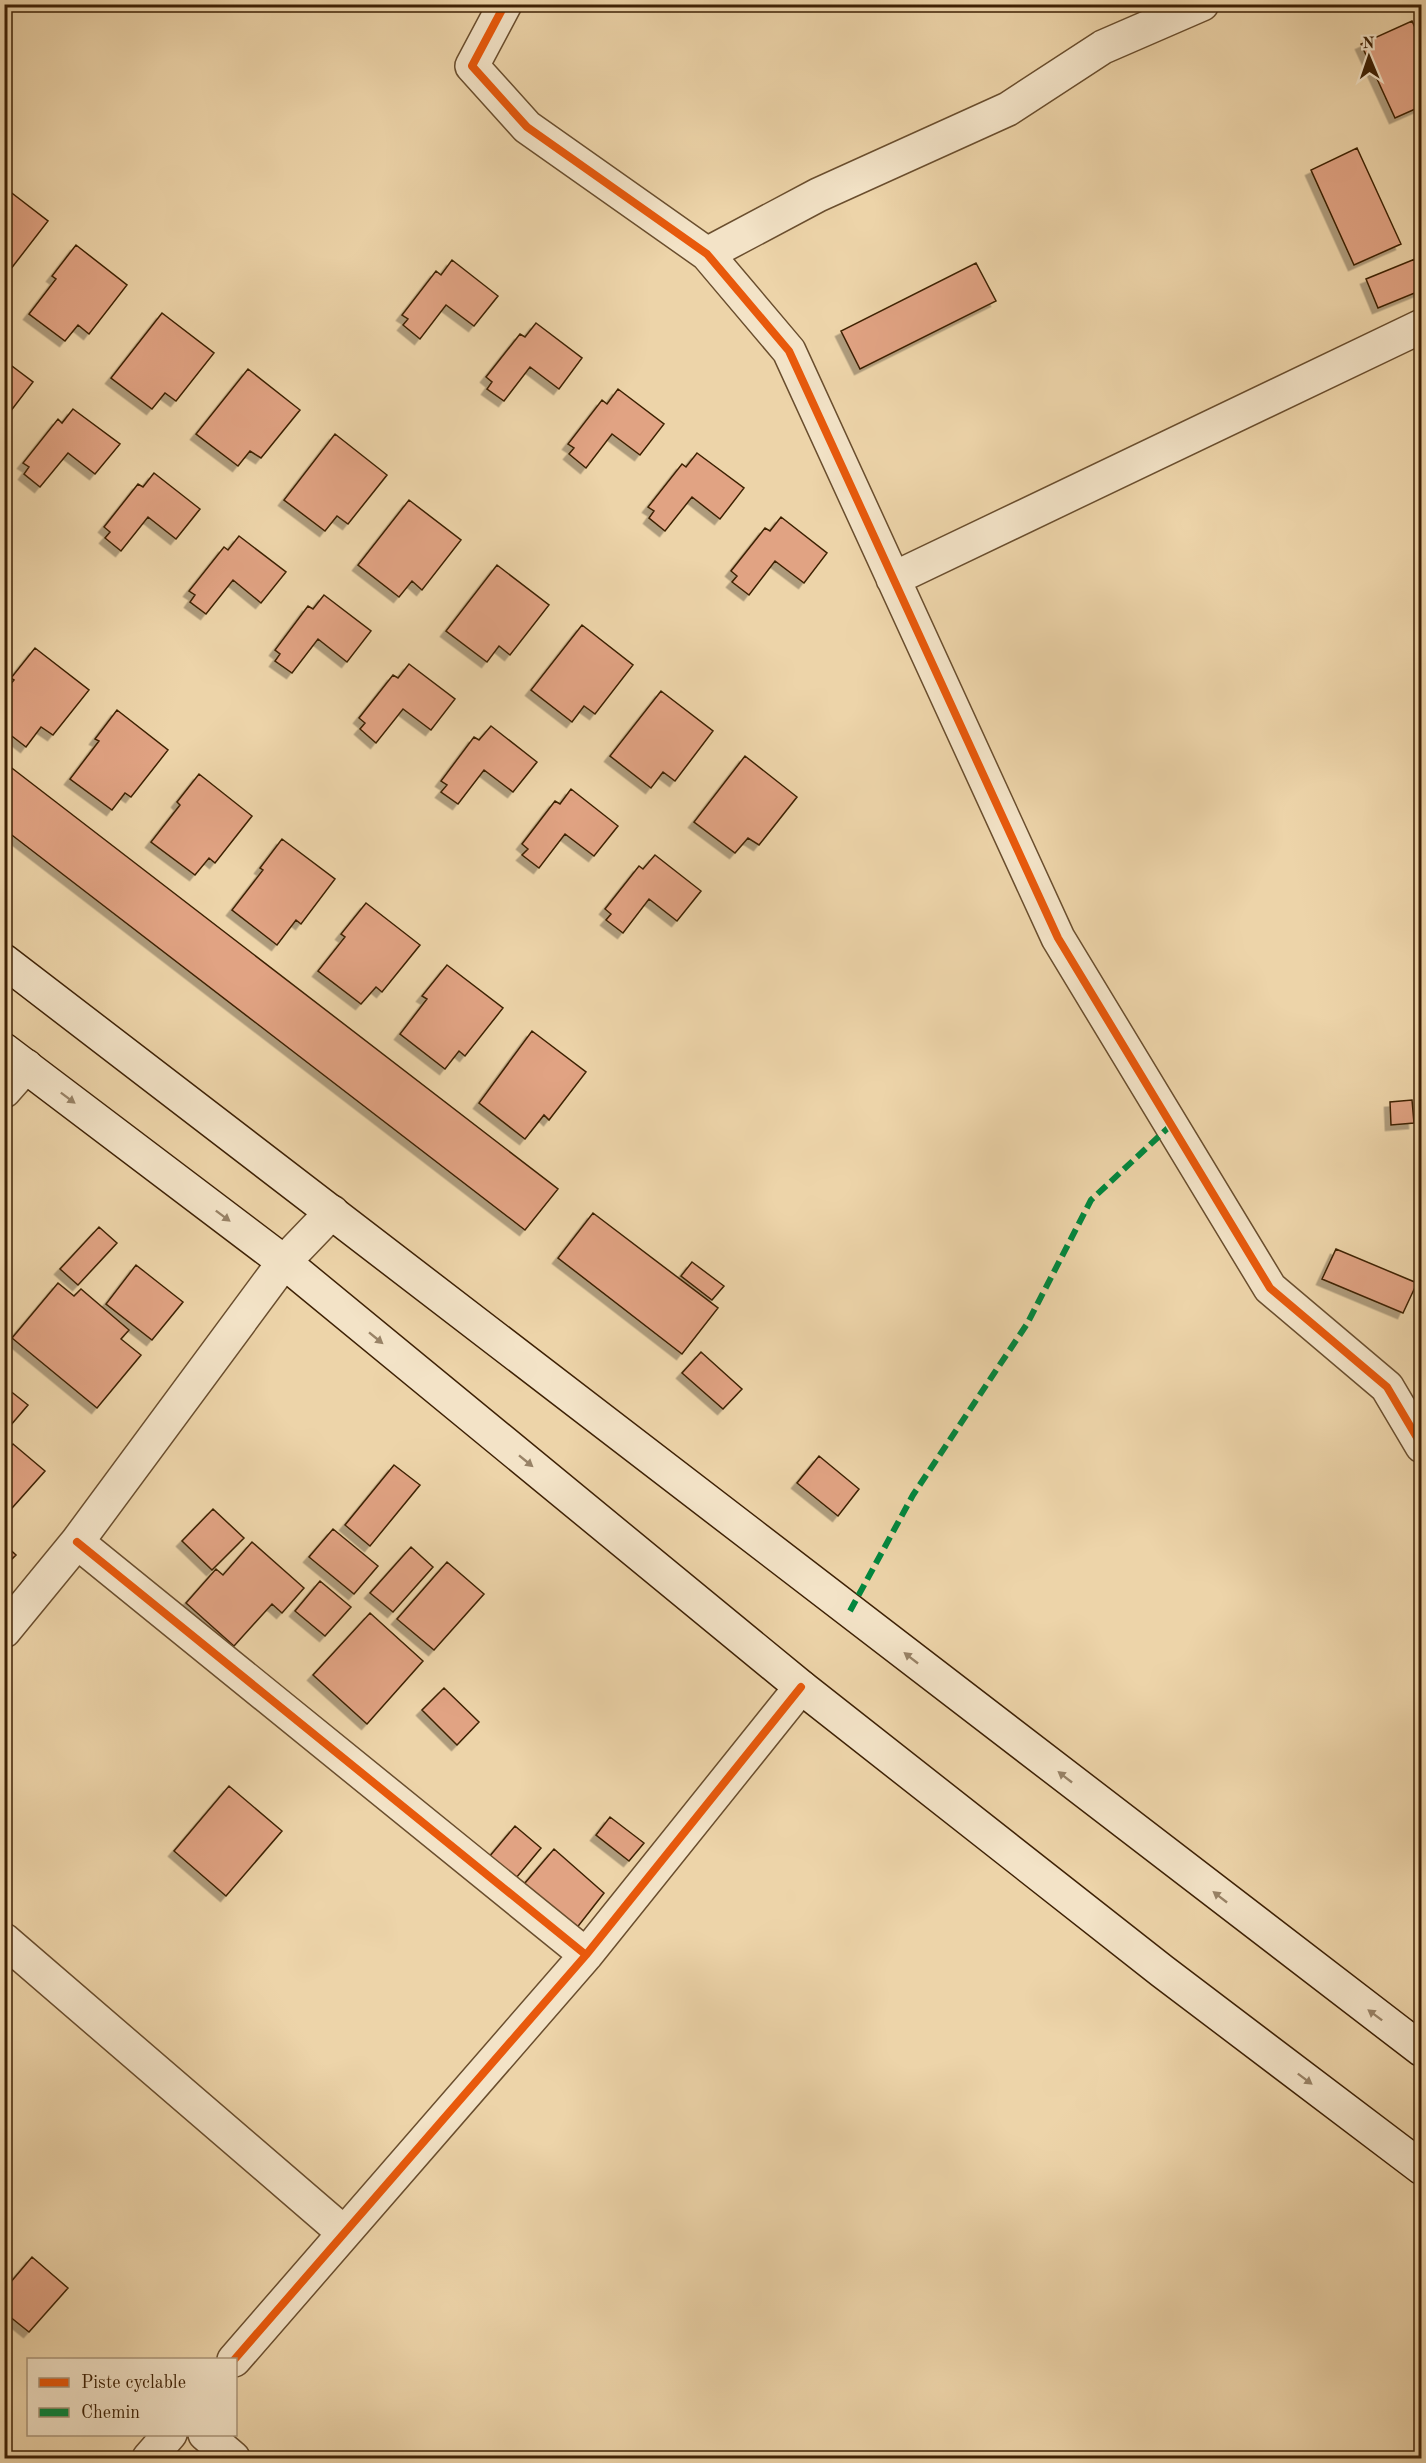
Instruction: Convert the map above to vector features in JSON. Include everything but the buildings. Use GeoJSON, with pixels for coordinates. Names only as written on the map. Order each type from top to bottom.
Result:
{"type":"FeatureCollection","features":[{"type":"Feature","properties":{"kind":"street"},"geometry":{"type":"LineString","coordinates":[[505,4],[472,66],[526,127],[707,254],[789,351],[1058,938],[1270,1288],[1422,1415]]}},
{"type":"Feature","properties":{"kind":"street"},"geometry":{"type":"LineString","coordinates":[[707,254],[818,195],[1008,109],[1103,47],[1202,4]]}},
{"type":"Feature","properties":{"kind":"street"},"geometry":{"type":"LineString","coordinates":[[893,579],[1422,326]]}},
{"type":"Feature","properties":{"kind":"street"},"geometry":{"type":"LineString","coordinates":[[4,961],[1422,2050]]}},
{"type":"Feature","properties":{"kind":"street"},"geometry":{"type":"LineString","coordinates":[[4,1091],[15,1058],[284,1262],[801,1687],[1162,1971],[1422,2168]]}},
{"type":"Feature","properties":{"kind":"street"},"geometry":{"type":"LineString","coordinates":[[4,1631],[77,1542],[284,1262],[332,1212]]}},
{"type":"Feature","properties":{"kind":"street"},"geometry":{"type":"LineString","coordinates":[[1387,1388],[1422,1446]]}},
{"type":"Feature","properties":{"kind":"street"},"geometry":{"type":"LineString","coordinates":[[77,1542],[586,1955]]}},
{"type":"Feature","properties":{"kind":"street"},"geometry":{"type":"LineString","coordinates":[[236,2358],[586,1955],[801,1687]]}},
{"type":"Feature","properties":{"kind":"street"},"geometry":{"type":"LineString","coordinates":[[4,1940],[343,2232]]}},
{"type":"Feature","properties":{"kind":"street"},"geometry":{"type":"LineString","coordinates":[[149,2458],[168,2436]]}},
{"type":"Feature","properties":{"kind":"street"},"geometry":{"type":"LineString","coordinates":[[207,2436],[232,2458]]}},
{"type":"Feature","properties":{"kind":"marked path"},"geometry":{"type":"LineString","coordinates":[[850,1611],[913,1495],[1027,1324],[1091,1200],[1170,1126]]}},
{"type":"Feature","properties":{"kind":"cycle path"},"geometry":{"type":"LineString","coordinates":[[505,4],[472,66],[527,127],[707,254],[789,351],[1058,938],[1270,1288],[1387,1387],[1422,1446]]}},
{"type":"Feature","properties":{"kind":"cycle path"},"geometry":{"type":"LineString","coordinates":[[77,1542],[586,1955]]}},
{"type":"Feature","properties":{"kind":"cycle path"},"geometry":{"type":"LineString","coordinates":[[236,2358],[586,1955],[801,1687]]}}]}
